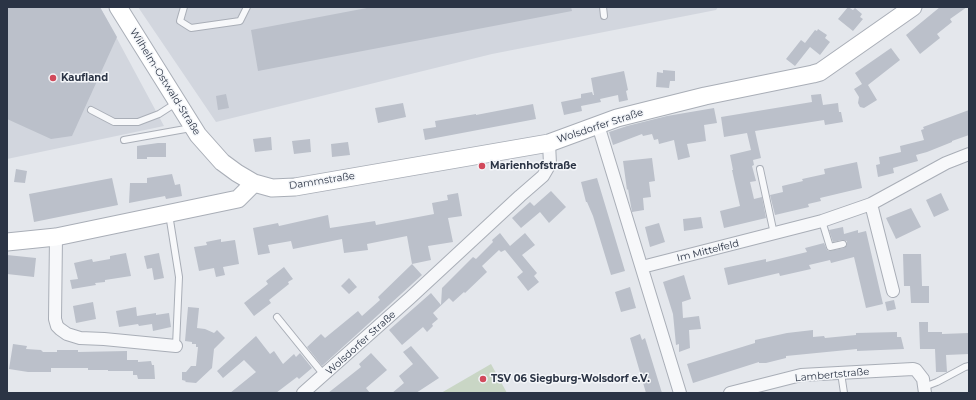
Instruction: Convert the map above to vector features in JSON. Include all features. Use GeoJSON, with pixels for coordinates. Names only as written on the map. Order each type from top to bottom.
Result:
{"type":"FeatureCollection","features":[{"type":"Feature","properties":{"kind":"street","name":"Wilhelm-Ostwald-Straße"},"geometry":{"type":"LineString","coordinates":[[118,7],[198,135],[222,162],[254,183]]}},
{"type":"Feature","properties":{"kind":"street","name":"Wolsdorfer Straße"},"geometry":{"type":"LineString","coordinates":[[303,393],[410,298],[543,176],[550,164],[549,143],[617,118],[705,96],[820,72],[914,7]]}},
{"type":"Feature","properties":{"kind":"street"},"geometry":{"type":"LineString","coordinates":[[598,125],[680,393]]}},
{"type":"Feature","properties":{"kind":"street","name":"Dammstraße"},"geometry":{"type":"LineString","coordinates":[[254,183],[272,188],[295,187],[549,143]]}},
{"type":"Feature","properties":{"kind":"street","name":"Im Mittelfeld"},"geometry":{"type":"LineString","coordinates":[[642,268],[822,221],[871,204],[946,163],[969,154]]}},
{"type":"Feature","properties":{"kind":"street"},"geometry":{"type":"LineString","coordinates":[[7,242],[56,237],[238,199],[254,183]]}},
{"type":"Feature","properties":{"kind":"street"},"geometry":{"type":"LineString","coordinates":[[871,204],[893,291]]}},
{"type":"Feature","properties":{"kind":"street"},"geometry":{"type":"LineString","coordinates":[[56,237],[56,326],[67,334],[80,338],[176,346]]}},
{"type":"Feature","properties":{"kind":"street","name":"Lambertstraße"},"geometry":{"type":"LineString","coordinates":[[730,393],[801,375],[913,369],[916,370],[923,378],[924,390]]}},
{"type":"Feature","properties":{"kind":"lane"},"geometry":{"type":"LineString","coordinates":[[184,7],[180,21],[191,28],[240,21],[248,7]]}},
{"type":"Feature","properties":{"kind":"lane"},"geometry":{"type":"LineString","coordinates":[[602,7],[604,16]]}},
{"type":"Feature","properties":{"kind":"lane"},"geometry":{"type":"LineString","coordinates":[[91,110],[114,122],[138,122],[159,114],[178,101]]}},
{"type":"Feature","properties":{"kind":"lane"},"geometry":{"type":"LineString","coordinates":[[124,140],[194,128]]}},
{"type":"Feature","properties":{"kind":"lane"},"geometry":{"type":"LineString","coordinates":[[760,169],[774,234]]}},
{"type":"Feature","properties":{"kind":"lane"},"geometry":{"type":"LineString","coordinates":[[169,214],[179,277],[176,346]]}},
{"type":"Feature","properties":{"kind":"lane"},"geometry":{"type":"LineString","coordinates":[[822,221],[830,247],[843,244]]}},
{"type":"Feature","properties":{"kind":"lane"},"geometry":{"type":"LineString","coordinates":[[277,317],[324,375]]}},
{"type":"Feature","properties":{"kind":"lane","name":"Lambertstraße"},"geometry":{"type":"LineString","coordinates":[[924,390],[969,366]]}},
{"type":"Feature","properties":{"kind":"lane"},"geometry":{"type":"LineString","coordinates":[[842,373],[844,393]]}},
{"type":"Feature","properties":{"kind":"shaded area","name":"Kaufland"},"geometry":{"type":"Polygon","coordinates":[[[7,7],[100,7],[164,126],[7,159],[7,7]]]}},
{"type":"Feature","properties":{"kind":"shaded area"},"geometry":{"type":"Polygon","coordinates":[[[138,7],[718,7],[716,10],[492,54],[216,122],[138,7]]]}},
{"type":"Feature","properties":{"kind":"green space","name":"TSV 06 Siegburg-Wolsdorf e.V."},"geometry":{"type":"Polygon","coordinates":[[[491,364],[507,393],[441,393],[491,364]]]}},
{"type":"Feature","properties":{"kind":"building","name":"Kaufland"},"geometry":{"type":"Polygon","coordinates":[[[7,7],[100,7],[117,37],[72,136],[51,139],[7,119],[7,7]]]}},
{"type":"Feature","properties":{"kind":"building"},"geometry":{"type":"Polygon","coordinates":[[[372,7],[571,7],[572,11],[258,71],[251,30],[372,7]]]}},
{"type":"Feature","properties":{"kind":"building"},"geometry":{"type":"Polygon","coordinates":[[[848,7],[853,10],[855,8],[862,14],[860,17],[863,19],[853,31],[838,19],[848,7]]]}},
{"type":"Feature","properties":{"kind":"building"},"geometry":{"type":"Polygon","coordinates":[[[940,7],[967,7],[950,19],[952,22],[937,34],[940,38],[920,54],[906,35],[940,7]]]}},
{"type":"Feature","properties":{"kind":"building"},"geometry":{"type":"Polygon","coordinates":[[[818,29],[827,35],[825,38],[830,42],[820,55],[810,47],[795,66],[786,59],[801,40],[805,43],[815,30],[817,31],[818,29]]]}},
{"type":"Feature","properties":{"kind":"building"},"geometry":{"type":"Polygon","coordinates":[[[891,48],[900,60],[868,85],[877,100],[864,108],[860,107],[858,103],[859,97],[854,89],[862,84],[855,73],[891,48]]]}},
{"type":"Feature","properties":{"kind":"building"},"geometry":{"type":"Polygon","coordinates":[[[663,70],[675,71],[675,81],[670,81],[669,88],[656,87],[657,72],[663,73],[663,70]]]}},
{"type":"Feature","properties":{"kind":"building"},"geometry":{"type":"Polygon","coordinates":[[[624,71],[628,90],[626,91],[628,100],[619,102],[618,95],[600,99],[601,102],[581,106],[582,111],[564,115],[561,102],[581,98],[581,94],[592,92],[594,95],[591,78],[624,71]]]}},
{"type":"Feature","properties":{"kind":"building"},"geometry":{"type":"Polygon","coordinates":[[[226,94],[229,108],[218,110],[216,96],[226,94]]]}},
{"type":"Feature","properties":{"kind":"building"},"geometry":{"type":"Polygon","coordinates":[[[821,94],[823,105],[838,103],[839,112],[841,112],[843,122],[825,125],[824,120],[755,131],[761,158],[753,160],[754,165],[752,166],[756,181],[750,182],[754,199],[762,197],[766,218],[724,228],[720,211],[740,206],[730,155],[751,150],[747,133],[724,137],[721,117],[812,102],[811,95],[821,94]]]}},
{"type":"Feature","properties":{"kind":"building"},"geometry":{"type":"Polygon","coordinates":[[[403,103],[406,117],[378,123],[375,108],[403,103]]]}},
{"type":"Feature","properties":{"kind":"building"},"geometry":{"type":"Polygon","coordinates":[[[533,104],[536,119],[425,140],[423,129],[436,127],[435,121],[533,104]]]}},
{"type":"Feature","properties":{"kind":"building"},"geometry":{"type":"Polygon","coordinates":[[[714,108],[717,123],[704,125],[706,141],[687,144],[690,157],[678,160],[674,140],[659,144],[658,139],[654,140],[652,134],[643,136],[642,134],[613,145],[609,132],[667,116],[714,108]]]}},
{"type":"Feature","properties":{"kind":"building"},"geometry":{"type":"Polygon","coordinates":[[[969,110],[969,135],[916,155],[918,161],[893,168],[894,173],[878,177],[876,165],[880,164],[879,157],[901,152],[900,146],[924,140],[921,130],[924,129],[923,127],[969,110]]]}},
{"type":"Feature","properties":{"kind":"building"},"geometry":{"type":"Polygon","coordinates":[[[271,137],[272,150],[255,152],[253,139],[271,137]]]}},
{"type":"Feature","properties":{"kind":"building"},"geometry":{"type":"Polygon","coordinates":[[[310,139],[311,152],[294,154],[292,141],[310,139]]]}},
{"type":"Feature","properties":{"kind":"building"},"geometry":{"type":"Polygon","coordinates":[[[348,142],[350,155],[332,157],[331,144],[348,142]]]}},
{"type":"Feature","properties":{"kind":"building"},"geometry":{"type":"Polygon","coordinates":[[[166,143],[166,157],[147,157],[147,159],[137,159],[137,146],[166,143]]]}},
{"type":"Feature","properties":{"kind":"building"},"geometry":{"type":"Polygon","coordinates":[[[652,158],[655,181],[649,182],[651,197],[643,198],[644,210],[632,212],[623,161],[652,158]]]}},
{"type":"Feature","properties":{"kind":"building"},"geometry":{"type":"Polygon","coordinates":[[[857,162],[862,188],[820,198],[821,201],[808,204],[809,207],[775,215],[770,195],[783,192],[782,186],[803,181],[802,179],[825,174],[824,169],[857,162]]]}},
{"type":"Feature","properties":{"kind":"building"},"geometry":{"type":"Polygon","coordinates":[[[16,169],[27,171],[25,183],[14,182],[16,169]]]}},
{"type":"Feature","properties":{"kind":"building"},"geometry":{"type":"Polygon","coordinates":[[[172,174],[175,185],[180,184],[182,196],[166,199],[165,196],[129,203],[130,183],[147,183],[147,178],[172,174]]]}},
{"type":"Feature","properties":{"kind":"building"},"geometry":{"type":"Polygon","coordinates":[[[112,178],[118,205],[34,222],[29,194],[112,178]]]}},
{"type":"Feature","properties":{"kind":"building"},"geometry":{"type":"Polygon","coordinates":[[[597,178],[625,271],[611,275],[593,216],[586,202],[581,182],[597,178]]]}},
{"type":"Feature","properties":{"kind":"building"},"geometry":{"type":"Polygon","coordinates":[[[551,191],[566,207],[549,223],[540,212],[521,228],[512,218],[530,202],[534,206],[551,191]]]}},
{"type":"Feature","properties":{"kind":"building"},"geometry":{"type":"Polygon","coordinates":[[[458,193],[462,216],[448,218],[453,242],[428,246],[431,260],[412,264],[407,236],[367,244],[368,250],[344,253],[342,239],[293,249],[291,241],[268,245],[270,253],[258,255],[253,228],[278,223],[279,226],[328,215],[330,228],[375,221],[376,225],[434,214],[432,203],[448,200],[447,195],[458,193]]]}},
{"type":"Feature","properties":{"kind":"building"},"geometry":{"type":"Polygon","coordinates":[[[941,193],[949,210],[934,217],[926,200],[941,193]]]}},
{"type":"Feature","properties":{"kind":"building"},"geometry":{"type":"Polygon","coordinates":[[[911,208],[921,227],[896,239],[886,218],[911,208]]]}},
{"type":"Feature","properties":{"kind":"building"},"geometry":{"type":"Polygon","coordinates":[[[701,217],[703,228],[684,231],[683,219],[701,217]]]}},
{"type":"Feature","properties":{"kind":"building"},"geometry":{"type":"Polygon","coordinates":[[[659,223],[665,242],[650,247],[645,227],[659,223]]]}},
{"type":"Feature","properties":{"kind":"building"},"geometry":{"type":"Polygon","coordinates":[[[843,227],[844,234],[858,230],[858,233],[866,231],[883,304],[866,308],[854,257],[831,263],[830,260],[809,265],[811,269],[780,276],[779,273],[728,285],[724,268],[766,259],[766,262],[807,252],[805,248],[824,243],[829,251],[844,248],[847,245],[847,241],[842,240],[833,242],[829,230],[843,227]]]}},
{"type":"Feature","properties":{"kind":"building"},"geometry":{"type":"Polygon","coordinates":[[[500,233],[510,246],[525,233],[535,245],[522,255],[537,273],[534,276],[539,282],[528,291],[517,277],[523,272],[505,250],[501,252],[499,250],[482,266],[487,272],[465,293],[464,292],[453,302],[449,298],[433,313],[438,319],[432,324],[433,326],[427,332],[423,327],[402,345],[389,330],[431,293],[441,305],[442,288],[473,257],[476,259],[500,233]]]}},
{"type":"Feature","properties":{"kind":"building"},"geometry":{"type":"Polygon","coordinates":[[[221,239],[221,242],[235,240],[239,264],[223,267],[225,275],[216,277],[214,268],[199,271],[194,247],[207,245],[206,242],[221,239]]]}},
{"type":"Feature","properties":{"kind":"building"},"geometry":{"type":"Polygon","coordinates":[[[126,253],[131,276],[105,280],[105,282],[95,283],[96,285],[72,289],[70,280],[78,279],[74,263],[92,259],[93,262],[110,259],[110,256],[126,253]]]}},
{"type":"Feature","properties":{"kind":"building"},"geometry":{"type":"Polygon","coordinates":[[[159,253],[164,278],[154,280],[152,268],[147,269],[144,256],[159,253]]]}},
{"type":"Feature","properties":{"kind":"building"},"geometry":{"type":"Polygon","coordinates":[[[903,254],[921,254],[922,286],[929,286],[929,303],[911,303],[910,286],[904,286],[903,254]]]}},
{"type":"Feature","properties":{"kind":"building"},"geometry":{"type":"Polygon","coordinates":[[[7,255],[36,258],[34,277],[7,274],[7,255]]]}},
{"type":"Feature","properties":{"kind":"building"},"geometry":{"type":"Polygon","coordinates":[[[412,264],[422,275],[322,366],[307,347],[321,334],[325,338],[358,311],[362,316],[380,300],[378,297],[412,264]]]}},
{"type":"Feature","properties":{"kind":"building"},"geometry":{"type":"Polygon","coordinates":[[[284,267],[293,279],[269,300],[271,303],[254,316],[244,303],[268,284],[266,281],[284,267]]]}},
{"type":"Feature","properties":{"kind":"building"},"geometry":{"type":"Polygon","coordinates":[[[684,275],[691,299],[682,302],[683,318],[699,316],[701,329],[689,330],[690,348],[679,352],[679,344],[676,345],[673,314],[663,282],[684,275]]]}},
{"type":"Feature","properties":{"kind":"building"},"geometry":{"type":"Polygon","coordinates":[[[349,278],[357,287],[349,294],[341,286],[349,278]]]}},
{"type":"Feature","properties":{"kind":"building"},"geometry":{"type":"Polygon","coordinates":[[[630,287],[636,308],[621,312],[615,292],[630,287]]]}},
{"type":"Feature","properties":{"kind":"building"},"geometry":{"type":"Polygon","coordinates":[[[894,300],[896,309],[887,311],[885,302],[894,300]]]}},
{"type":"Feature","properties":{"kind":"building"},"geometry":{"type":"Polygon","coordinates":[[[93,302],[96,319],[76,323],[73,306],[93,302]]]}},
{"type":"Feature","properties":{"kind":"building"},"geometry":{"type":"Polygon","coordinates":[[[136,307],[137,316],[156,313],[156,315],[169,313],[171,327],[153,331],[152,324],[139,326],[138,324],[119,327],[116,311],[136,307]]]}},
{"type":"Feature","properties":{"kind":"building"},"geometry":{"type":"Polygon","coordinates":[[[188,307],[199,308],[197,328],[205,329],[214,333],[217,330],[225,338],[214,349],[212,368],[196,383],[185,382],[186,381],[182,380],[182,372],[186,372],[191,366],[196,366],[198,347],[196,347],[196,344],[192,344],[192,342],[185,341],[188,307]]]}},
{"type":"Feature","properties":{"kind":"building"},"geometry":{"type":"Polygon","coordinates":[[[919,322],[928,322],[928,332],[942,332],[942,334],[969,333],[969,354],[946,355],[947,372],[936,372],[935,349],[920,349],[919,322]]]}},
{"type":"Feature","properties":{"kind":"building"},"geometry":{"type":"Polygon","coordinates":[[[813,330],[813,337],[824,336],[825,338],[856,335],[856,333],[897,332],[897,337],[901,337],[904,349],[857,351],[857,349],[786,356],[786,358],[766,363],[759,362],[693,383],[687,364],[755,343],[755,340],[787,333],[813,330]]]}},
{"type":"Feature","properties":{"kind":"building"},"geometry":{"type":"Polygon","coordinates":[[[640,334],[642,340],[645,338],[662,393],[646,393],[630,338],[640,334]]]}},
{"type":"Feature","properties":{"kind":"building"},"geometry":{"type":"Polygon","coordinates":[[[256,336],[270,354],[274,351],[283,364],[294,354],[296,357],[300,353],[312,368],[299,379],[297,377],[276,393],[230,393],[256,372],[244,360],[223,378],[217,371],[256,336]]]}},
{"type":"Feature","properties":{"kind":"building"},"geometry":{"type":"Polygon","coordinates":[[[13,344],[27,346],[26,349],[41,350],[43,352],[57,352],[57,350],[78,350],[78,352],[127,351],[127,360],[138,360],[138,362],[151,361],[152,365],[154,365],[155,379],[138,379],[137,375],[133,375],[133,371],[88,370],[88,368],[51,368],[51,372],[28,372],[9,369],[13,344]]]}},
{"type":"Feature","properties":{"kind":"building"},"geometry":{"type":"Polygon","coordinates":[[[411,346],[439,378],[416,393],[392,393],[404,383],[399,376],[413,364],[403,352],[411,346]]]}},
{"type":"Feature","properties":{"kind":"building"},"geometry":{"type":"Polygon","coordinates":[[[371,353],[387,370],[366,388],[370,393],[328,393],[361,367],[359,364],[371,353]]]}},
{"type":"Feature","properties":{"kind":"place","name":"Kaufland"},"geometry":{"type":"Point","coordinates":[53,78]}},
{"type":"Feature","properties":{"kind":"place","name":"Marienhofstraße"},"geometry":{"type":"Point","coordinates":[482,166]}},
{"type":"Feature","properties":{"kind":"place","name":"TSV 06 Siegburg-Wolsdorf e.V."},"geometry":{"type":"Point","coordinates":[483,379]}}]}
